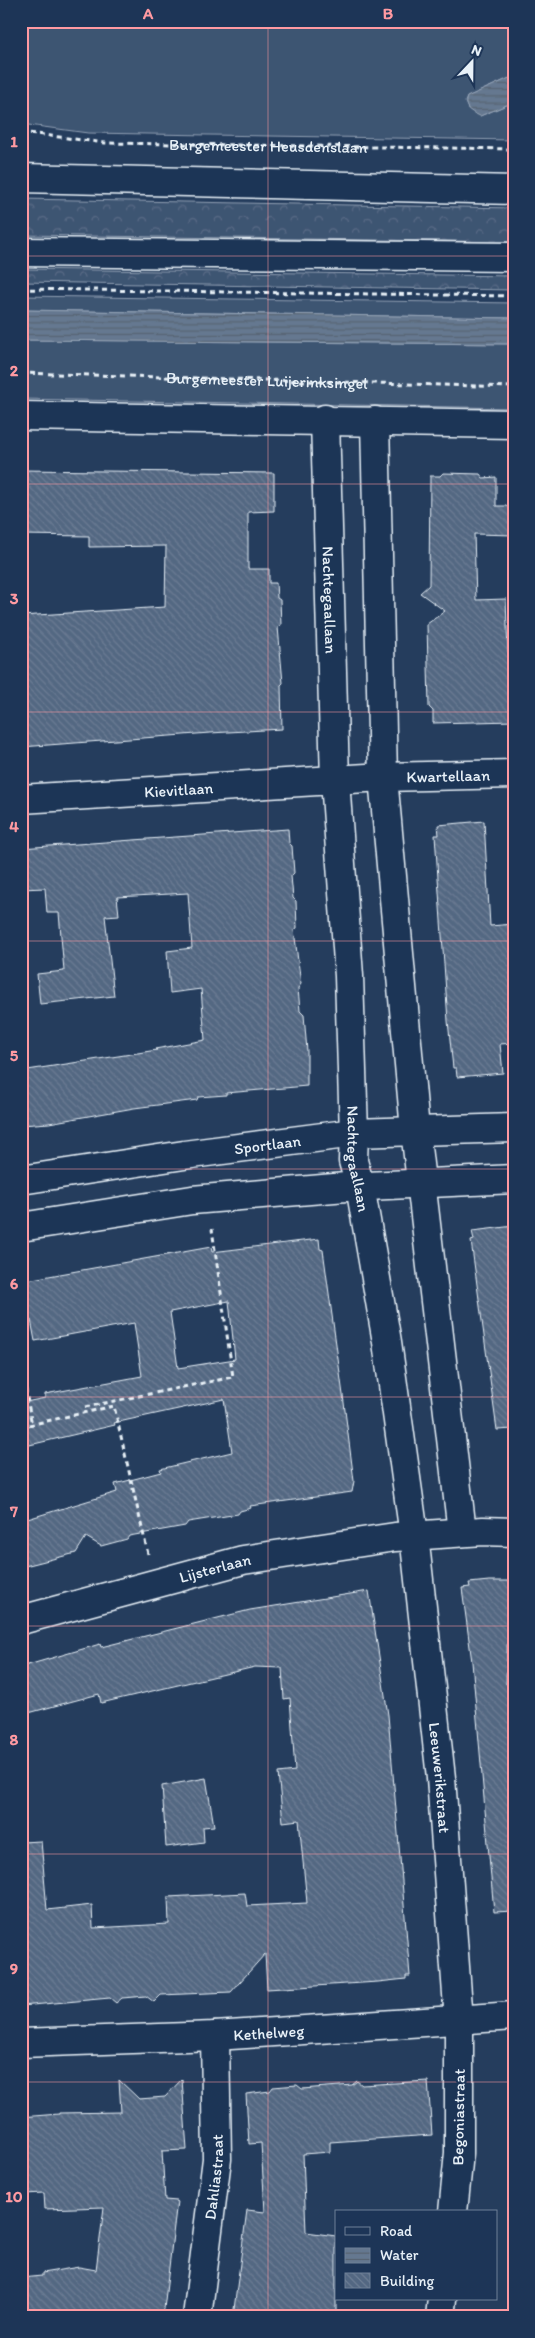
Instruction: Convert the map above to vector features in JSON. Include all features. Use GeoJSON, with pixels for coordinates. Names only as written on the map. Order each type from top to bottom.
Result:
{"type":"FeatureCollection","features":[{"type":"Feature","properties":{"kind":"street"},"geometry":{"type":"LineString","coordinates":[[21,178],[514,190]]}},
{"type":"Feature","properties":{"kind":"street"},"geometry":{"type":"LineString","coordinates":[[21,252],[514,257]]}},
{"type":"Feature","properties":{"kind":"street"},"geometry":{"type":"LineString","coordinates":[[21,416],[325,419],[514,424]]}},
{"type":"Feature","properties":{"kind":"street","name":"Nachtegaallaan"},"geometry":{"type":"LineString","coordinates":[[325,419],[335,780],[349,976],[354,1132],[352,1161],[360,1186],[387,1342],[414,1535]]}},
{"type":"Feature","properties":{"kind":"street"},"geometry":{"type":"LineString","coordinates":[[375,421],[382,777],[415,1130],[423,1184],[462,1532]]}},
{"type":"Feature","properties":{"kind":"street","name":"Kwartellaan"},"geometry":{"type":"LineString","coordinates":[[382,777],[514,774]]}},
{"type":"Feature","properties":{"kind":"street"},"geometry":{"type":"LineString","coordinates":[[335,780],[382,777]]}},
{"type":"Feature","properties":{"kind":"street","name":"Kievitlaan"},"geometry":{"type":"LineString","coordinates":[[21,799],[335,780]]}},
{"type":"Feature","properties":{"kind":"street","name":"Sportlaan"},"geometry":{"type":"LineString","coordinates":[[21,1180],[354,1132],[514,1128]]}},
{"type":"Feature","properties":{"kind":"street"},"geometry":{"type":"LineString","coordinates":[[21,1227],[208,1199],[360,1186],[514,1179]]}},
{"type":"Feature","properties":{"kind":"street","name":"Lijsterlaan"},"geometry":{"type":"LineString","coordinates":[[21,1620],[243,1560],[414,1535],[462,1532],[514,1532]]}},
{"type":"Feature","properties":{"kind":"street","name":"Leeuwerikstraat"},"geometry":{"type":"LineString","coordinates":[[414,1535],[441,1778],[458,2021]]}},
{"type":"Feature","properties":{"kind":"street","name":"Kethelweg"},"geometry":{"type":"LineString","coordinates":[[21,2043],[215,2036],[514,2016]]}},
{"type":"Feature","properties":{"kind":"street","name":"Begoniastraat"},"geometry":{"type":"LineString","coordinates":[[452,2210],[460,2153],[458,2021]]}},
{"type":"Feature","properties":{"kind":"street","name":"Dahliastraat"},"geometry":{"type":"LineString","coordinates":[[196,2317],[217,2159],[215,2036]]}},
{"type":"Feature","properties":{"kind":"street"},"geometry":{"type":"LineString","coordinates":[[440,2317],[442,2300]]}},
{"type":"Feature","properties":{"kind":"path","name":"Burgemeester Heusdenslaan"},"geometry":{"type":"LineString","coordinates":[[21,132],[105,143],[514,149]]}},
{"type":"Feature","properties":{"kind":"path"},"geometry":{"type":"LineString","coordinates":[[21,289],[514,296]]}},
{"type":"Feature","properties":{"kind":"path","name":"Burgemeester Luijerinksingel"},"geometry":{"type":"LineString","coordinates":[[21,373],[514,387]]}},
{"type":"Feature","properties":{"kind":"path"},"geometry":{"type":"LineString","coordinates":[[85,1407],[233,1377],[208,1199]]}},
{"type":"Feature","properties":{"kind":"path"},"geometry":{"type":"LineString","coordinates":[[21,1362],[31,1420],[21,1422]]}},
{"type":"Feature","properties":{"kind":"path"},"geometry":{"type":"LineString","coordinates":[[29,1425],[114,1406],[155,1584]]}},
{"type":"Feature","properties":{"kind":"green space"},"geometry":{"type":"Polygon","coordinates":[[[21,21],[514,21],[514,76],[467,97],[465,102],[468,109],[480,116],[514,102],[514,140],[88,133],[21,124],[21,21]]]}},
{"type":"Feature","properties":{"kind":"green space"},"geometry":{"type":"Polygon","coordinates":[[[21,199],[514,208],[514,242],[21,235],[21,199]]]}},
{"type":"Feature","properties":{"kind":"green space"},"geometry":{"type":"Polygon","coordinates":[[[21,269],[514,276],[514,290],[21,282],[21,269]]]}},
{"type":"Feature","properties":{"kind":"green space"},"geometry":{"type":"Polygon","coordinates":[[[21,296],[514,303],[514,318],[21,310],[21,296]]]}},
{"type":"Feature","properties":{"kind":"green space"},"geometry":{"type":"Polygon","coordinates":[[[21,340],[514,344],[514,408],[21,399],[21,340]]]}},
{"type":"Feature","properties":{"kind":"water"},"geometry":{"type":"Polygon","coordinates":[[[514,76],[514,102],[480,116],[467,107],[467,97],[514,76]]]}},
{"type":"Feature","properties":{"kind":"water"},"geometry":{"type":"Polygon","coordinates":[[[21,310],[514,318],[514,344],[21,340],[21,310]]]}},
{"type":"Feature","properties":{"kind":"building"},"geometry":{"type":"Polygon","coordinates":[[[21,470],[274,473],[274,511],[248,512],[248,569],[269,569],[269,583],[276,583],[277,598],[280,600],[281,625],[278,627],[283,683],[281,685],[282,729],[21,747],[21,616],[165,607],[166,546],[89,547],[89,536],[21,535],[21,470]]]}},
{"type":"Feature","properties":{"kind":"building"},"geometry":{"type":"Polygon","coordinates":[[[443,473],[480,474],[483,478],[496,477],[496,506],[514,506],[514,535],[474,534],[476,600],[506,599],[508,652],[514,652],[514,721],[433,723],[433,711],[429,707],[427,624],[445,611],[420,593],[429,585],[430,476],[440,476],[443,473]]]}},
{"type":"Feature","properties":{"kind":"building"},"geometry":{"type":"Polygon","coordinates":[[[484,821],[490,926],[514,924],[514,1043],[500,1044],[503,1073],[457,1077],[456,1068],[453,1068],[448,1021],[435,835],[439,835],[438,825],[484,821]]]}},
{"type":"Feature","properties":{"kind":"building"},"geometry":{"type":"Polygon","coordinates":[[[288,829],[289,843],[292,846],[294,873],[291,876],[293,898],[296,901],[297,928],[294,930],[301,984],[298,988],[300,1011],[304,1015],[307,1051],[307,1086],[226,1093],[226,1095],[198,1097],[197,1100],[134,1108],[49,1123],[21,1125],[21,1071],[157,1050],[155,1049],[205,1040],[201,989],[170,993],[167,951],[192,948],[188,893],[117,897],[119,915],[105,916],[114,996],[40,1004],[37,974],[64,971],[59,913],[47,913],[45,888],[21,889],[21,848],[288,829]]]}},
{"type":"Feature","properties":{"kind":"building"},"geometry":{"type":"Polygon","coordinates":[[[514,1226],[514,1429],[497,1430],[471,1241],[474,1240],[472,1231],[514,1226]]]}},
{"type":"Feature","properties":{"kind":"building"},"geometry":{"type":"Polygon","coordinates":[[[319,1239],[320,1249],[323,1250],[343,1395],[354,1481],[352,1492],[250,1506],[251,1508],[240,1511],[238,1514],[188,1522],[185,1526],[129,1536],[127,1539],[101,1546],[86,1537],[76,1553],[21,1567],[21,1521],[117,1492],[115,1484],[161,1472],[160,1469],[232,1452],[224,1399],[114,1423],[115,1425],[21,1447],[21,1403],[45,1398],[45,1394],[142,1376],[134,1323],[35,1341],[31,1320],[21,1322],[21,1281],[211,1247],[212,1252],[319,1239]],[[229,1301],[170,1312],[178,1368],[235,1359],[229,1301]]]}},
{"type":"Feature","properties":{"kind":"building"},"geometry":{"type":"Polygon","coordinates":[[[514,1581],[514,1623],[508,1623],[506,1684],[514,1684],[514,1911],[494,1912],[472,1662],[462,1588],[470,1587],[469,1583],[514,1581]]]}},
{"type":"Feature","properties":{"kind":"building"},"geometry":{"type":"Polygon","coordinates":[[[369,1591],[388,1715],[410,1976],[406,1976],[406,1979],[378,1982],[267,1989],[265,1954],[231,1992],[161,1995],[154,2002],[146,1996],[122,1998],[116,2003],[110,1998],[21,2006],[21,1842],[41,1841],[47,1910],[92,1905],[93,1928],[169,1924],[168,1897],[245,1893],[247,1906],[307,1903],[299,1820],[283,1822],[278,1773],[295,1771],[290,1698],[284,1699],[282,1668],[255,1667],[101,1703],[99,1694],[21,1715],[21,1667],[100,1644],[101,1647],[250,1610],[369,1591]]]}},
{"type":"Feature","properties":{"kind":"building"},"geometry":{"type":"Polygon","coordinates":[[[206,1778],[214,1826],[203,1827],[204,1842],[166,1847],[162,1786],[206,1778]]]}},
{"type":"Feature","properties":{"kind":"building"},"geometry":{"type":"Polygon","coordinates":[[[182,2079],[187,2150],[162,2151],[165,2200],[177,2201],[163,2317],[21,2317],[21,2278],[42,2276],[42,2273],[79,2267],[96,2270],[104,2207],[45,2209],[44,2193],[24,2194],[21,2162],[21,2117],[59,2113],[121,2112],[119,2080],[139,2099],[165,2097],[182,2079]]]}},
{"type":"Feature","properties":{"kind":"building"},"geometry":{"type":"Polygon","coordinates":[[[357,2081],[362,2085],[428,2081],[432,2135],[330,2142],[330,2152],[303,2154],[306,2232],[335,2236],[336,2317],[233,2317],[247,2210],[265,2212],[261,2143],[249,2144],[246,2094],[270,2091],[273,2087],[297,2085],[302,2089],[352,2085],[357,2081]]]}}]}
